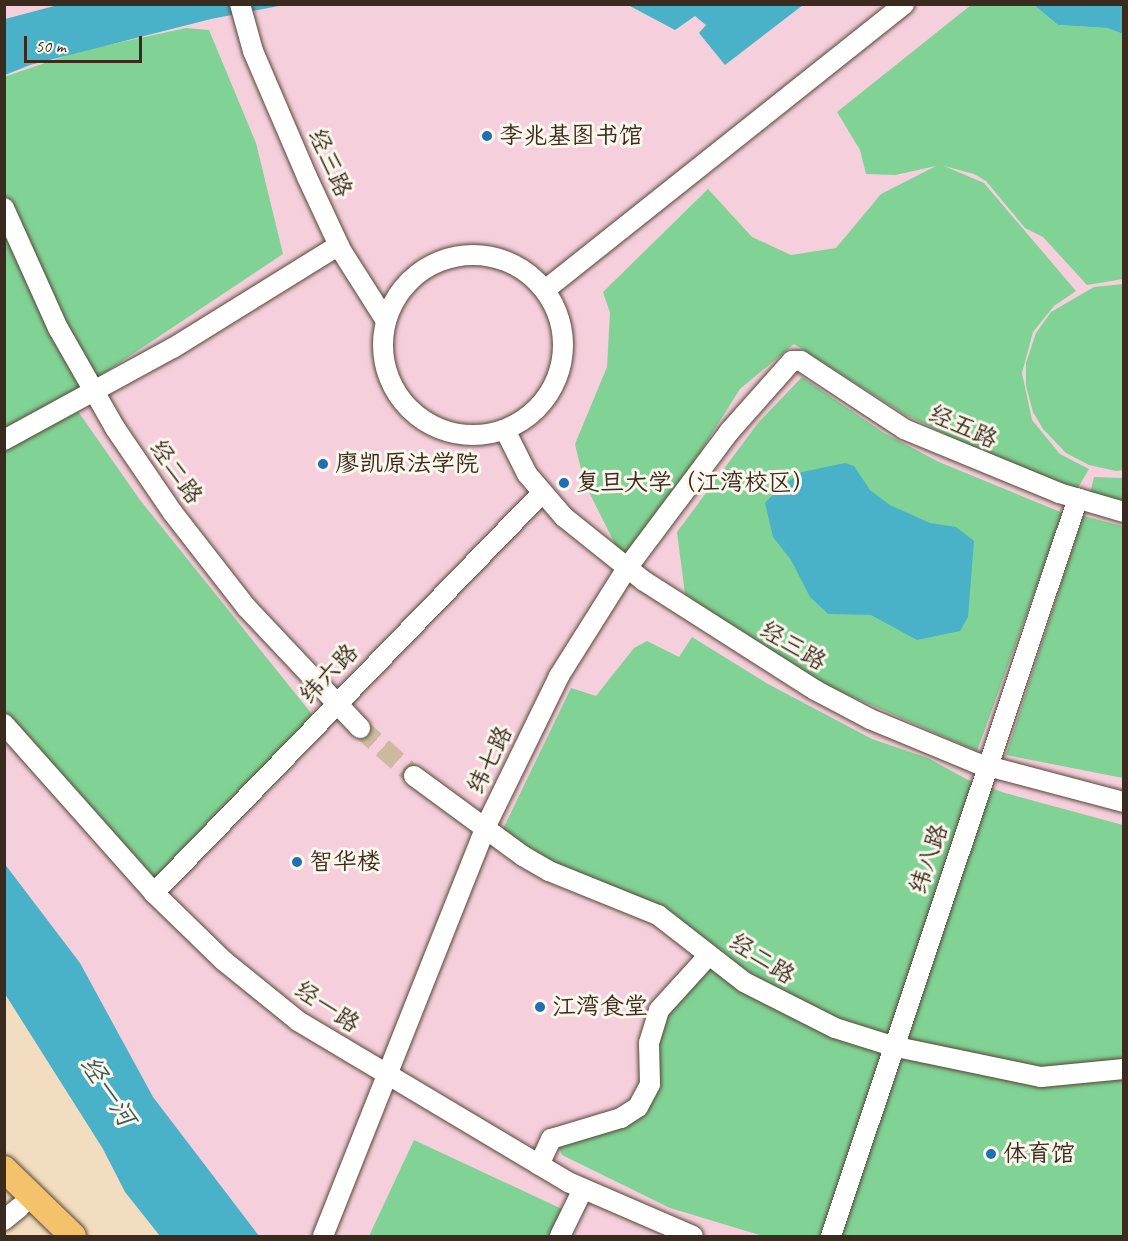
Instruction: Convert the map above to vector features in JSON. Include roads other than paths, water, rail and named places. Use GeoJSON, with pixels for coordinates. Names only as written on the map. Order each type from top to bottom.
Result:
{"type":"FeatureCollection","features":[{"type":"Feature","properties":{"kind":"main road"},"geometry":{"type":"LineString","coordinates":[[4,1169],[73,1236]]}},
{"type":"Feature","properties":{"kind":"main road"},"geometry":{"type":"LineString","coordinates":[[10,1206],[47,1236]]}},
{"type":"Feature","properties":{"kind":"lane"},"geometry":{"type":"LineString","coordinates":[[545,291],[904,4]]}},
{"type":"Feature","properties":{"kind":"lane","name":"经三路"},"geometry":{"type":"LineString","coordinates":[[241,11],[258,61],[339,245],[386,321]]}},
{"type":"Feature","properties":{"kind":"lane","name":"经二路"},"geometry":{"type":"LineString","coordinates":[[4,208],[58,328],[94,392],[173,513],[227,582],[360,728]]}},
{"type":"Feature","properties":{"kind":"lane"},"geometry":{"type":"LineString","coordinates":[[4,440],[94,392],[339,245]]}},
{"type":"Feature","properties":{"kind":"lane"},"geometry":{"type":"LineString","coordinates":[[482,255],[507,261],[529,274],[545,291],[560,321],[563,348],[559,373],[537,409],[505,430],[473,436],[444,432],[413,413],[393,389],[384,363],[386,321],[410,281],[431,265],[458,256],[482,255]]}},
{"type":"Feature","properties":{"kind":"lane","name":"经五路"},"geometry":{"type":"LineString","coordinates":[[796,360],[904,429],[982,464],[1124,512]]}},
{"type":"Feature","properties":{"kind":"lane","name":"纬七路"},"geometry":{"type":"LineString","coordinates":[[323,1236],[486,826],[559,676],[627,568],[729,432],[796,360]]}},
{"type":"Feature","properties":{"kind":"lane","name":"经三路"},"geometry":{"type":"LineString","coordinates":[[505,430],[527,474],[564,518],[627,568],[726,636],[815,690],[870,720],[987,767],[1124,802]]}},
{"type":"Feature","properties":{"kind":"lane","name":"纬六路"},"geometry":{"type":"LineString","coordinates":[[154,893],[542,492]]}},
{"type":"Feature","properties":{"kind":"lane","name":"纬八路"},"geometry":{"type":"LineString","coordinates":[[831,1236],[892,1046],[1078,498]]}},
{"type":"Feature","properties":{"kind":"lane","name":"经一路"},"geometry":{"type":"LineString","coordinates":[[4,724],[154,893],[224,961],[298,1021],[387,1077],[583,1189],[693,1236]]}},
{"type":"Feature","properties":{"kind":"lane","name":"经二路"},"geometry":{"type":"LineString","coordinates":[[414,776],[549,871],[658,915],[765,995],[835,1028],[892,1046],[1041,1077],[1124,1069]]}},
{"type":"Feature","properties":{"kind":"lane"},"geometry":{"type":"LineString","coordinates":[[539,1165],[551,1139],[621,1118],[638,1107],[650,1084],[649,1043],[659,1010],[709,955]]}},
{"type":"Feature","properties":{"kind":"lane"},"geometry":{"type":"LineString","coordinates":[[560,1236],[583,1189]]}},
{"type":"Feature","properties":{"kind":"water"},"geometry":{"type":"Polygon","coordinates":[[[58,5],[284,5],[211,19],[30,65],[5,75],[5,19],[58,5]]]}},
{"type":"Feature","properties":{"kind":"water"},"geometry":{"type":"Polygon","coordinates":[[[628,5],[803,5],[725,65],[699,33],[706,25],[695,16],[675,30],[628,5]]]}},
{"type":"Feature","properties":{"kind":"water"},"geometry":{"type":"Polygon","coordinates":[[[1034,5],[1123,5],[1123,34],[1107,28],[1058,25],[1034,5]]]}},
{"type":"Feature","properties":{"kind":"water"},"geometry":{"type":"Polygon","coordinates":[[[845,463],[854,466],[870,490],[890,505],[930,523],[956,527],[974,541],[968,617],[960,631],[917,640],[871,615],[828,614],[810,597],[791,560],[773,537],[765,503],[779,488],[802,472],[845,463]]]}},
{"type":"Feature","properties":{"kind":"water","name":"经一河"},"geometry":{"type":"Polygon","coordinates":[[[4,863],[80,963],[153,1097],[259,1236],[160,1236],[125,1192],[103,1149],[5,994],[4,863]]]}},
{"type":"Feature","properties":{"kind":"tunnel"},"geometry":{"type":"LineString","coordinates":[[360,728],[414,776]]}},
{"type":"Feature","properties":{"kind":"place","name":"李兆基图书馆"},"geometry":{"type":"Point","coordinates":[487,136]}},
{"type":"Feature","properties":{"kind":"place","name":"廖凯原法学院"},"geometry":{"type":"Point","coordinates":[323,464]}},
{"type":"Feature","properties":{"kind":"place","name":"复旦大学（江湾校区）"},"geometry":{"type":"Point","coordinates":[564,483]}},
{"type":"Feature","properties":{"kind":"place","name":"智华楼"},"geometry":{"type":"Point","coordinates":[297,862]}},
{"type":"Feature","properties":{"kind":"place","name":"江湾食堂"},"geometry":{"type":"Point","coordinates":[540,1007]}},
{"type":"Feature","properties":{"kind":"place","name":"体育馆"},"geometry":{"type":"Point","coordinates":[991,1154]}}]}
